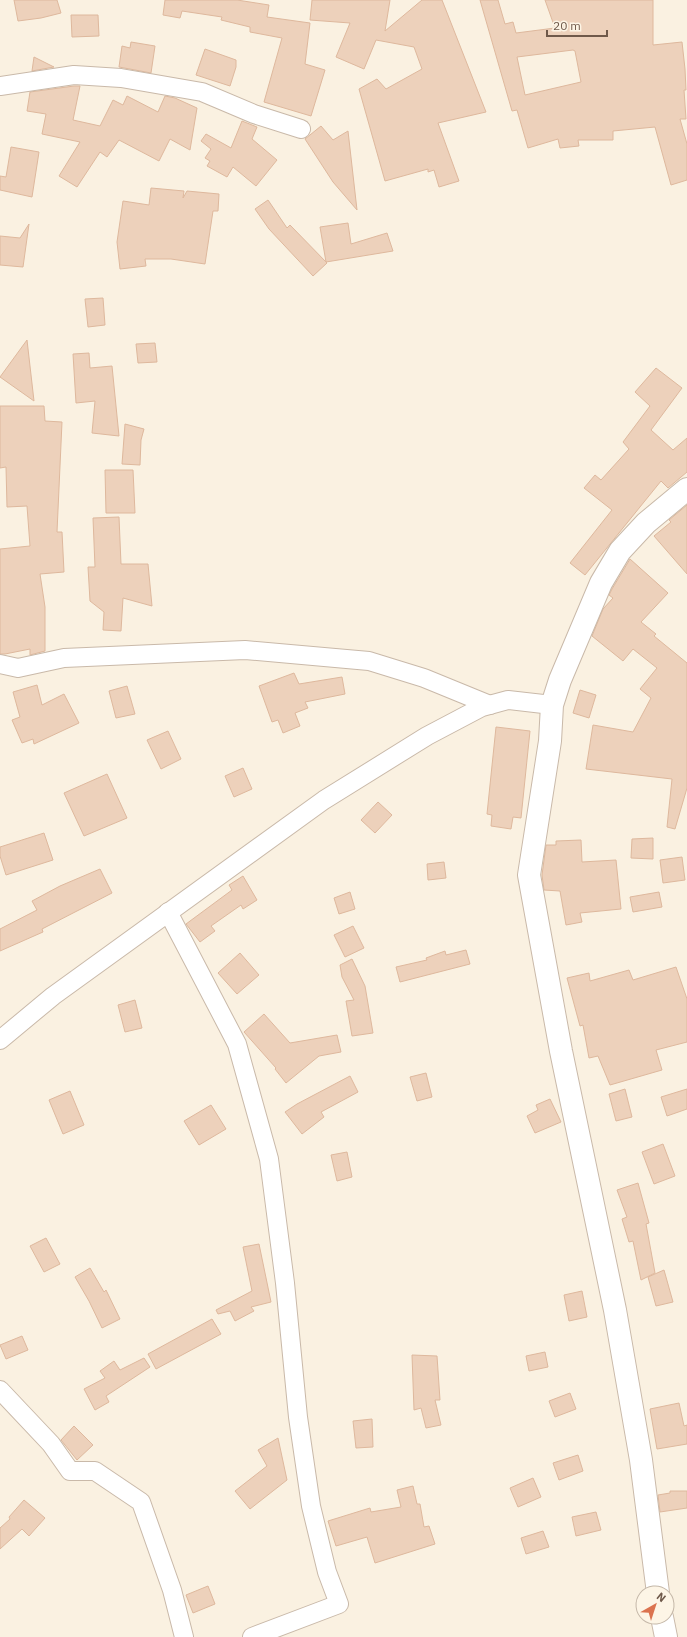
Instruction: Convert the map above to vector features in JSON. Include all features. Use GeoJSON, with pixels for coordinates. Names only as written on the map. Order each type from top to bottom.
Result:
{"type":"FeatureCollection","features":[{"type":"Feature","properties":{"kind":"street"},"geometry":{"type":"LineString","coordinates":[[0,86],[74,75],[121,78],[202,92],[254,114],[300,129]]}},
{"type":"Feature","properties":{"kind":"street"},"geometry":{"type":"LineString","coordinates":[[657,1585],[641,1460],[615,1310],[560,1052],[529,875],[550,741],[552,705],[560,680],[601,583],[620,551],[646,523],[687,489]]}},
{"type":"Feature","properties":{"kind":"street"},"geometry":{"type":"LineString","coordinates":[[0,664],[18,668],[64,658],[245,650],[368,660],[424,678],[490,705]]}},
{"type":"Feature","properties":{"kind":"street"},"geometry":{"type":"LineString","coordinates":[[0,1040],[53,996],[324,800],[427,736],[482,707],[508,700],[552,705]]}},
{"type":"Feature","properties":{"kind":"street"},"geometry":{"type":"LineString","coordinates":[[168,912],[237,1044],[269,1159],[285,1283],[298,1417],[311,1506],[327,1572],[339,1604],[252,1637]]}},
{"type":"Feature","properties":{"kind":"street"},"geometry":{"type":"LineString","coordinates":[[0,1390],[51,1444],[70,1470],[95,1471],[141,1502],[172,1590],[184,1637]]}},
{"type":"Feature","properties":{"kind":"street"},"geometry":{"type":"LineString","coordinates":[[664,1625],[666,1637]]}},
{"type":"Feature","properties":{"kind":"building"},"geometry":{"type":"Polygon","coordinates":[[[14,0],[57,0],[61,13],[41,18],[18,21],[14,0]]]}},
{"type":"Feature","properties":{"kind":"building"},"geometry":{"type":"Polygon","coordinates":[[[165,0],[237,0],[269,5],[267,17],[310,23],[305,64],[325,70],[311,116],[264,102],[282,38],[250,32],[250,27],[221,20],[222,17],[182,11],[180,18],[163,15],[165,0]]]}},
{"type":"Feature","properties":{"kind":"building"},"geometry":{"type":"Polygon","coordinates":[[[312,0],[390,0],[385,31],[422,0],[442,0],[486,112],[438,123],[459,181],[439,187],[434,170],[428,172],[428,169],[385,181],[359,89],[377,79],[386,89],[422,69],[414,47],[376,40],[364,69],[336,57],[350,23],[310,20],[312,0]]]}},
{"type":"Feature","properties":{"kind":"building"},"geometry":{"type":"Polygon","coordinates":[[[480,0],[498,0],[505,24],[513,22],[516,33],[555,28],[545,0],[653,0],[653,45],[682,42],[685,69],[686,90],[684,90],[686,119],[680,119],[687,144],[687,180],[671,185],[655,127],[613,131],[613,140],[578,140],[579,146],[560,148],[558,139],[528,148],[517,110],[512,111],[480,0]],[[573,50],[517,57],[525,95],[581,82],[575,51],[573,50]]]}},
{"type":"Feature","properties":{"kind":"building"},"geometry":{"type":"Polygon","coordinates":[[[71,15],[98,15],[99,36],[72,37],[71,15]]]}},
{"type":"Feature","properties":{"kind":"building"},"geometry":{"type":"Polygon","coordinates":[[[131,42],[155,46],[151,73],[119,67],[122,46],[130,48],[131,42]]]}},
{"type":"Feature","properties":{"kind":"building"},"geometry":{"type":"Polygon","coordinates":[[[205,49],[236,60],[236,67],[230,86],[196,75],[205,49]]]}},
{"type":"Feature","properties":{"kind":"building"},"geometry":{"type":"Polygon","coordinates":[[[34,57],[54,67],[32,71],[34,57]]]}},
{"type":"Feature","properties":{"kind":"building"},"geometry":{"type":"Polygon","coordinates":[[[80,86],[73,120],[100,126],[113,100],[123,105],[127,96],[158,112],[165,96],[175,98],[197,108],[190,150],[170,139],[159,161],[119,140],[107,157],[100,152],[77,187],[59,176],[80,142],[42,134],[46,114],[27,111],[30,92],[80,86]]]}},
{"type":"Feature","properties":{"kind":"building"},"geometry":{"type":"Polygon","coordinates":[[[242,121],[257,127],[252,139],[277,160],[256,186],[233,167],[227,177],[207,166],[210,161],[205,158],[211,149],[201,141],[206,134],[231,148],[242,121]]]}},
{"type":"Feature","properties":{"kind":"building"},"geometry":{"type":"Polygon","coordinates":[[[321,126],[333,140],[348,131],[357,210],[333,182],[305,139],[321,126]]]}},
{"type":"Feature","properties":{"kind":"building"},"geometry":{"type":"Polygon","coordinates":[[[11,147],[39,152],[32,197],[0,190],[0,176],[6,177],[11,147]]]}},
{"type":"Feature","properties":{"kind":"building"},"geometry":{"type":"Polygon","coordinates":[[[151,188],[184,191],[183,198],[187,191],[219,194],[218,211],[213,211],[205,264],[171,259],[145,259],[146,266],[120,269],[117,242],[123,201],[149,205],[151,188]]]}},
{"type":"Feature","properties":{"kind":"building"},"geometry":{"type":"Polygon","coordinates":[[[268,200],[287,228],[290,225],[327,263],[313,276],[269,229],[255,209],[268,200]]]}},
{"type":"Feature","properties":{"kind":"building"},"geometry":{"type":"Polygon","coordinates":[[[348,223],[351,244],[387,233],[393,251],[326,262],[320,227],[348,223]]]}},
{"type":"Feature","properties":{"kind":"building"},"geometry":{"type":"Polygon","coordinates":[[[29,224],[23,267],[0,265],[0,236],[20,238],[29,224]]]}},
{"type":"Feature","properties":{"kind":"building"},"geometry":{"type":"Polygon","coordinates":[[[103,298],[105,325],[88,327],[85,299],[103,298]]]}},
{"type":"Feature","properties":{"kind":"building"},"geometry":{"type":"Polygon","coordinates":[[[27,340],[34,401],[0,377],[27,340]]]}},
{"type":"Feature","properties":{"kind":"building"},"geometry":{"type":"Polygon","coordinates":[[[155,343],[157,362],[138,363],[136,344],[155,343]]]}},
{"type":"Feature","properties":{"kind":"building"},"geometry":{"type":"Polygon","coordinates":[[[89,353],[90,368],[112,366],[119,436],[92,433],[95,401],[76,403],[73,354],[89,353]]]}},
{"type":"Feature","properties":{"kind":"building"},"geometry":{"type":"Polygon","coordinates":[[[656,368],[682,388],[651,430],[673,450],[687,438],[687,472],[668,488],[661,481],[585,575],[570,563],[612,510],[584,488],[595,475],[601,480],[629,449],[623,442],[650,406],[635,392],[656,368]]]}},
{"type":"Feature","properties":{"kind":"building"},"geometry":{"type":"Polygon","coordinates":[[[0,406],[44,406],[45,421],[62,422],[57,532],[62,532],[64,572],[40,574],[45,607],[45,651],[30,655],[30,649],[0,654],[0,549],[30,546],[27,506],[7,507],[6,467],[0,468],[0,406]]]}},
{"type":"Feature","properties":{"kind":"building"},"geometry":{"type":"Polygon","coordinates":[[[125,424],[144,429],[141,440],[140,465],[122,464],[125,424]]]}},
{"type":"Feature","properties":{"kind":"building"},"geometry":{"type":"Polygon","coordinates":[[[105,470],[133,470],[135,513],[106,513],[105,470]]]}},
{"type":"Feature","properties":{"kind":"building"},"geometry":{"type":"Polygon","coordinates":[[[687,505],[687,574],[654,536],[671,522],[669,520],[687,505]]]}},
{"type":"Feature","properties":{"kind":"building"},"geometry":{"type":"Polygon","coordinates":[[[119,517],[121,564],[148,564],[152,606],[123,598],[121,631],[103,630],[104,612],[90,601],[88,567],[95,567],[93,518],[119,517]]]}},
{"type":"Feature","properties":{"kind":"building"},"geometry":{"type":"Polygon","coordinates":[[[630,559],[668,593],[641,622],[656,634],[654,636],[687,663],[687,788],[675,829],[667,827],[672,779],[586,769],[593,725],[633,732],[651,698],[640,689],[657,668],[633,649],[623,661],[592,636],[603,609],[613,598],[609,595],[630,559]]]}},
{"type":"Feature","properties":{"kind":"building"},"geometry":{"type":"Polygon","coordinates":[[[294,673],[299,684],[342,677],[345,694],[305,702],[308,708],[295,713],[300,726],[283,733],[278,720],[272,722],[259,686],[294,673]]]}},
{"type":"Feature","properties":{"kind":"building"},"geometry":{"type":"Polygon","coordinates":[[[37,685],[42,705],[64,694],[79,723],[34,744],[33,739],[22,743],[12,720],[20,717],[13,692],[37,685]]]}},
{"type":"Feature","properties":{"kind":"building"},"geometry":{"type":"Polygon","coordinates":[[[127,686],[135,714],[116,718],[109,691],[127,686]]]}},
{"type":"Feature","properties":{"kind":"building"},"geometry":{"type":"Polygon","coordinates":[[[580,690],[596,695],[589,718],[573,713],[580,690]]]}},
{"type":"Feature","properties":{"kind":"building"},"geometry":{"type":"Polygon","coordinates":[[[496,727],[530,731],[521,818],[513,817],[511,829],[491,826],[492,815],[487,814],[496,727]]]}},
{"type":"Feature","properties":{"kind":"building"},"geometry":{"type":"Polygon","coordinates":[[[168,731],[181,759],[161,769],[147,740],[168,731]]]}},
{"type":"Feature","properties":{"kind":"building"},"geometry":{"type":"Polygon","coordinates":[[[243,768],[252,789],[234,797],[225,776],[243,768]]]}},
{"type":"Feature","properties":{"kind":"building"},"geometry":{"type":"Polygon","coordinates":[[[107,774],[127,818],[84,836],[64,793],[107,774]]]}},
{"type":"Feature","properties":{"kind":"building"},"geometry":{"type":"Polygon","coordinates":[[[378,802],[392,815],[375,833],[361,820],[378,802]]]}},
{"type":"Feature","properties":{"kind":"building"},"geometry":{"type":"Polygon","coordinates":[[[44,833],[53,860],[6,875],[0,856],[0,847],[44,833]]]}},
{"type":"Feature","properties":{"kind":"building"},"geometry":{"type":"Polygon","coordinates":[[[653,838],[653,859],[631,858],[632,839],[653,838]]]}},
{"type":"Feature","properties":{"kind":"building"},"geometry":{"type":"Polygon","coordinates":[[[581,840],[582,862],[616,860],[621,909],[580,913],[582,922],[566,925],[560,891],[544,890],[542,875],[546,845],[556,845],[556,841],[581,840]]]}},
{"type":"Feature","properties":{"kind":"building"},"geometry":{"type":"Polygon","coordinates":[[[682,857],[685,880],[663,883],[660,860],[682,857]]]}},
{"type":"Feature","properties":{"kind":"building"},"geometry":{"type":"Polygon","coordinates":[[[444,862],[446,878],[428,880],[427,864],[444,862]]]}},
{"type":"Feature","properties":{"kind":"building"},"geometry":{"type":"Polygon","coordinates":[[[100,869],[112,893],[42,929],[43,932],[0,951],[0,929],[37,910],[32,901],[60,886],[100,869]]]}},
{"type":"Feature","properties":{"kind":"building"},"geometry":{"type":"Polygon","coordinates":[[[243,876],[257,900],[243,909],[241,905],[211,926],[215,931],[200,942],[186,924],[232,890],[229,885],[243,876]]]}},
{"type":"Feature","properties":{"kind":"building"},"geometry":{"type":"Polygon","coordinates":[[[350,892],[355,909],[339,914],[334,898],[350,892]]]}},
{"type":"Feature","properties":{"kind":"building"},"geometry":{"type":"Polygon","coordinates":[[[659,892],[662,907],[633,912],[630,897],[659,892]]]}},
{"type":"Feature","properties":{"kind":"building"},"geometry":{"type":"Polygon","coordinates":[[[353,926],[364,948],[345,957],[334,935],[353,926]]]}},
{"type":"Feature","properties":{"kind":"building"},"geometry":{"type":"Polygon","coordinates":[[[466,950],[470,964],[400,982],[396,967],[427,960],[426,958],[445,951],[446,955],[466,950]]]}},
{"type":"Feature","properties":{"kind":"building"},"geometry":{"type":"Polygon","coordinates":[[[240,953],[259,975],[237,994],[218,973],[240,953]]]}},
{"type":"Feature","properties":{"kind":"building"},"geometry":{"type":"Polygon","coordinates":[[[352,959],[365,986],[373,1033],[352,1036],[346,1001],[354,1000],[342,977],[340,965],[352,959]]]}},
{"type":"Feature","properties":{"kind":"building"},"geometry":{"type":"Polygon","coordinates":[[[676,967],[687,999],[687,1042],[656,1050],[662,1070],[610,1085],[598,1056],[589,1058],[583,1025],[580,1026],[567,978],[589,973],[590,981],[629,970],[633,980],[676,967]]]}},
{"type":"Feature","properties":{"kind":"building"},"geometry":{"type":"Polygon","coordinates":[[[135,1000],[142,1028],[125,1032],[118,1005],[135,1000]]]}},
{"type":"Feature","properties":{"kind":"building"},"geometry":{"type":"Polygon","coordinates":[[[264,1014],[290,1043],[337,1035],[341,1052],[319,1056],[286,1083],[275,1069],[276,1068],[244,1032],[264,1014]]]}},
{"type":"Feature","properties":{"kind":"building"},"geometry":{"type":"Polygon","coordinates":[[[426,1073],[432,1097],[417,1101],[410,1077],[426,1073]]]}},
{"type":"Feature","properties":{"kind":"building"},"geometry":{"type":"Polygon","coordinates":[[[350,1076],[358,1092],[321,1112],[324,1117],[302,1134],[285,1112],[350,1076]]]}},
{"type":"Feature","properties":{"kind":"building"},"geometry":{"type":"Polygon","coordinates":[[[625,1089],[632,1117],[616,1121],[609,1094],[625,1089]]]}},
{"type":"Feature","properties":{"kind":"building"},"geometry":{"type":"Polygon","coordinates":[[[687,1089],[687,1109],[667,1116],[661,1097],[687,1089]]]}},
{"type":"Feature","properties":{"kind":"building"},"geometry":{"type":"Polygon","coordinates":[[[70,1091],[84,1125],[63,1134],[49,1100],[70,1091]]]}},
{"type":"Feature","properties":{"kind":"building"},"geometry":{"type":"Polygon","coordinates":[[[550,1099],[561,1122],[535,1133],[527,1116],[538,1110],[536,1105],[550,1099]]]}},
{"type":"Feature","properties":{"kind":"building"},"geometry":{"type":"Polygon","coordinates":[[[211,1105],[226,1129],[199,1145],[184,1121],[211,1105]]]}},
{"type":"Feature","properties":{"kind":"building"},"geometry":{"type":"Polygon","coordinates":[[[663,1144],[675,1176],[654,1184],[642,1152],[663,1144]]]}},
{"type":"Feature","properties":{"kind":"building"},"geometry":{"type":"Polygon","coordinates":[[[347,1152],[352,1177],[337,1181],[331,1155],[347,1152]]]}},
{"type":"Feature","properties":{"kind":"building"},"geometry":{"type":"Polygon","coordinates":[[[638,1183],[649,1223],[646,1224],[655,1273],[641,1280],[633,1241],[629,1242],[622,1219],[627,1217],[617,1190],[638,1183]]]}},
{"type":"Feature","properties":{"kind":"building"},"geometry":{"type":"Polygon","coordinates":[[[46,1238],[60,1264],[44,1272],[30,1246],[46,1238]]]}},
{"type":"Feature","properties":{"kind":"building"},"geometry":{"type":"Polygon","coordinates":[[[259,1244],[271,1302],[251,1307],[254,1311],[235,1321],[230,1311],[218,1314],[216,1310],[252,1291],[243,1247],[259,1244]]]}},
{"type":"Feature","properties":{"kind":"building"},"geometry":{"type":"Polygon","coordinates":[[[90,1268],[104,1292],[106,1290],[120,1319],[102,1328],[75,1277],[90,1268]]]}},
{"type":"Feature","properties":{"kind":"building"},"geometry":{"type":"Polygon","coordinates":[[[664,1270],[673,1302],[656,1306],[648,1277],[664,1270]]]}},
{"type":"Feature","properties":{"kind":"building"},"geometry":{"type":"Polygon","coordinates":[[[582,1291],[587,1317],[569,1321],[564,1295],[582,1291]]]}},
{"type":"Feature","properties":{"kind":"building"},"geometry":{"type":"Polygon","coordinates":[[[212,1319],[221,1334],[156,1369],[148,1354],[212,1319]]]}},
{"type":"Feature","properties":{"kind":"building"},"geometry":{"type":"Polygon","coordinates":[[[22,1336],[28,1350],[6,1359],[0,1345],[22,1336]]]}},
{"type":"Feature","properties":{"kind":"building"},"geometry":{"type":"Polygon","coordinates":[[[545,1352],[548,1367],[529,1371],[526,1356],[545,1352]]]}},
{"type":"Feature","properties":{"kind":"building"},"geometry":{"type":"Polygon","coordinates":[[[412,1355],[437,1356],[440,1400],[435,1400],[441,1425],[426,1428],[421,1408],[414,1410],[412,1355]]]}},
{"type":"Feature","properties":{"kind":"building"},"geometry":{"type":"Polygon","coordinates":[[[144,1358],[150,1367],[106,1396],[109,1402],[95,1410],[84,1389],[105,1378],[100,1371],[114,1361],[120,1370],[144,1358]]]}},
{"type":"Feature","properties":{"kind":"building"},"geometry":{"type":"Polygon","coordinates":[[[570,1393],[576,1409],[555,1417],[549,1401],[570,1393]]]}},
{"type":"Feature","properties":{"kind":"building"},"geometry":{"type":"Polygon","coordinates":[[[679,1403],[684,1426],[687,1425],[687,1444],[657,1449],[650,1409],[679,1403]]]}},
{"type":"Feature","properties":{"kind":"building"},"geometry":{"type":"Polygon","coordinates":[[[372,1419],[373,1447],[356,1448],[353,1421],[372,1419]]]}},
{"type":"Feature","properties":{"kind":"building"},"geometry":{"type":"Polygon","coordinates":[[[74,1426],[93,1445],[77,1460],[61,1440],[74,1426]]]}},
{"type":"Feature","properties":{"kind":"building"},"geometry":{"type":"Polygon","coordinates":[[[278,1438],[287,1480],[250,1509],[235,1491],[267,1466],[258,1450],[278,1438]]]}},
{"type":"Feature","properties":{"kind":"building"},"geometry":{"type":"Polygon","coordinates":[[[578,1455],[583,1471],[559,1480],[553,1463],[578,1455]]]}},
{"type":"Feature","properties":{"kind":"building"},"geometry":{"type":"Polygon","coordinates":[[[533,1478],[541,1497],[518,1507],[510,1488],[533,1478]]]}},
{"type":"Feature","properties":{"kind":"building"},"geometry":{"type":"Polygon","coordinates":[[[413,1486],[417,1504],[420,1504],[424,1527],[429,1526],[435,1544],[375,1563],[367,1537],[336,1546],[328,1521],[370,1508],[371,1512],[401,1507],[397,1490],[413,1486]]]}},
{"type":"Feature","properties":{"kind":"building"},"geometry":{"type":"Polygon","coordinates":[[[670,1491],[687,1491],[687,1508],[660,1512],[658,1495],[670,1493],[670,1491]]]}},
{"type":"Feature","properties":{"kind":"building"},"geometry":{"type":"Polygon","coordinates":[[[24,1500],[45,1518],[29,1536],[22,1529],[0,1549],[0,1528],[10,1519],[9,1517],[24,1500]]]}},
{"type":"Feature","properties":{"kind":"building"},"geometry":{"type":"Polygon","coordinates":[[[596,1512],[601,1530],[576,1536],[572,1517],[596,1512]]]}},
{"type":"Feature","properties":{"kind":"building"},"geometry":{"type":"Polygon","coordinates":[[[543,1531],[549,1547],[526,1554],[521,1538],[543,1531]]]}},
{"type":"Feature","properties":{"kind":"building"},"geometry":{"type":"Polygon","coordinates":[[[208,1586],[215,1604],[193,1613],[186,1595],[208,1586]]]}}]}
